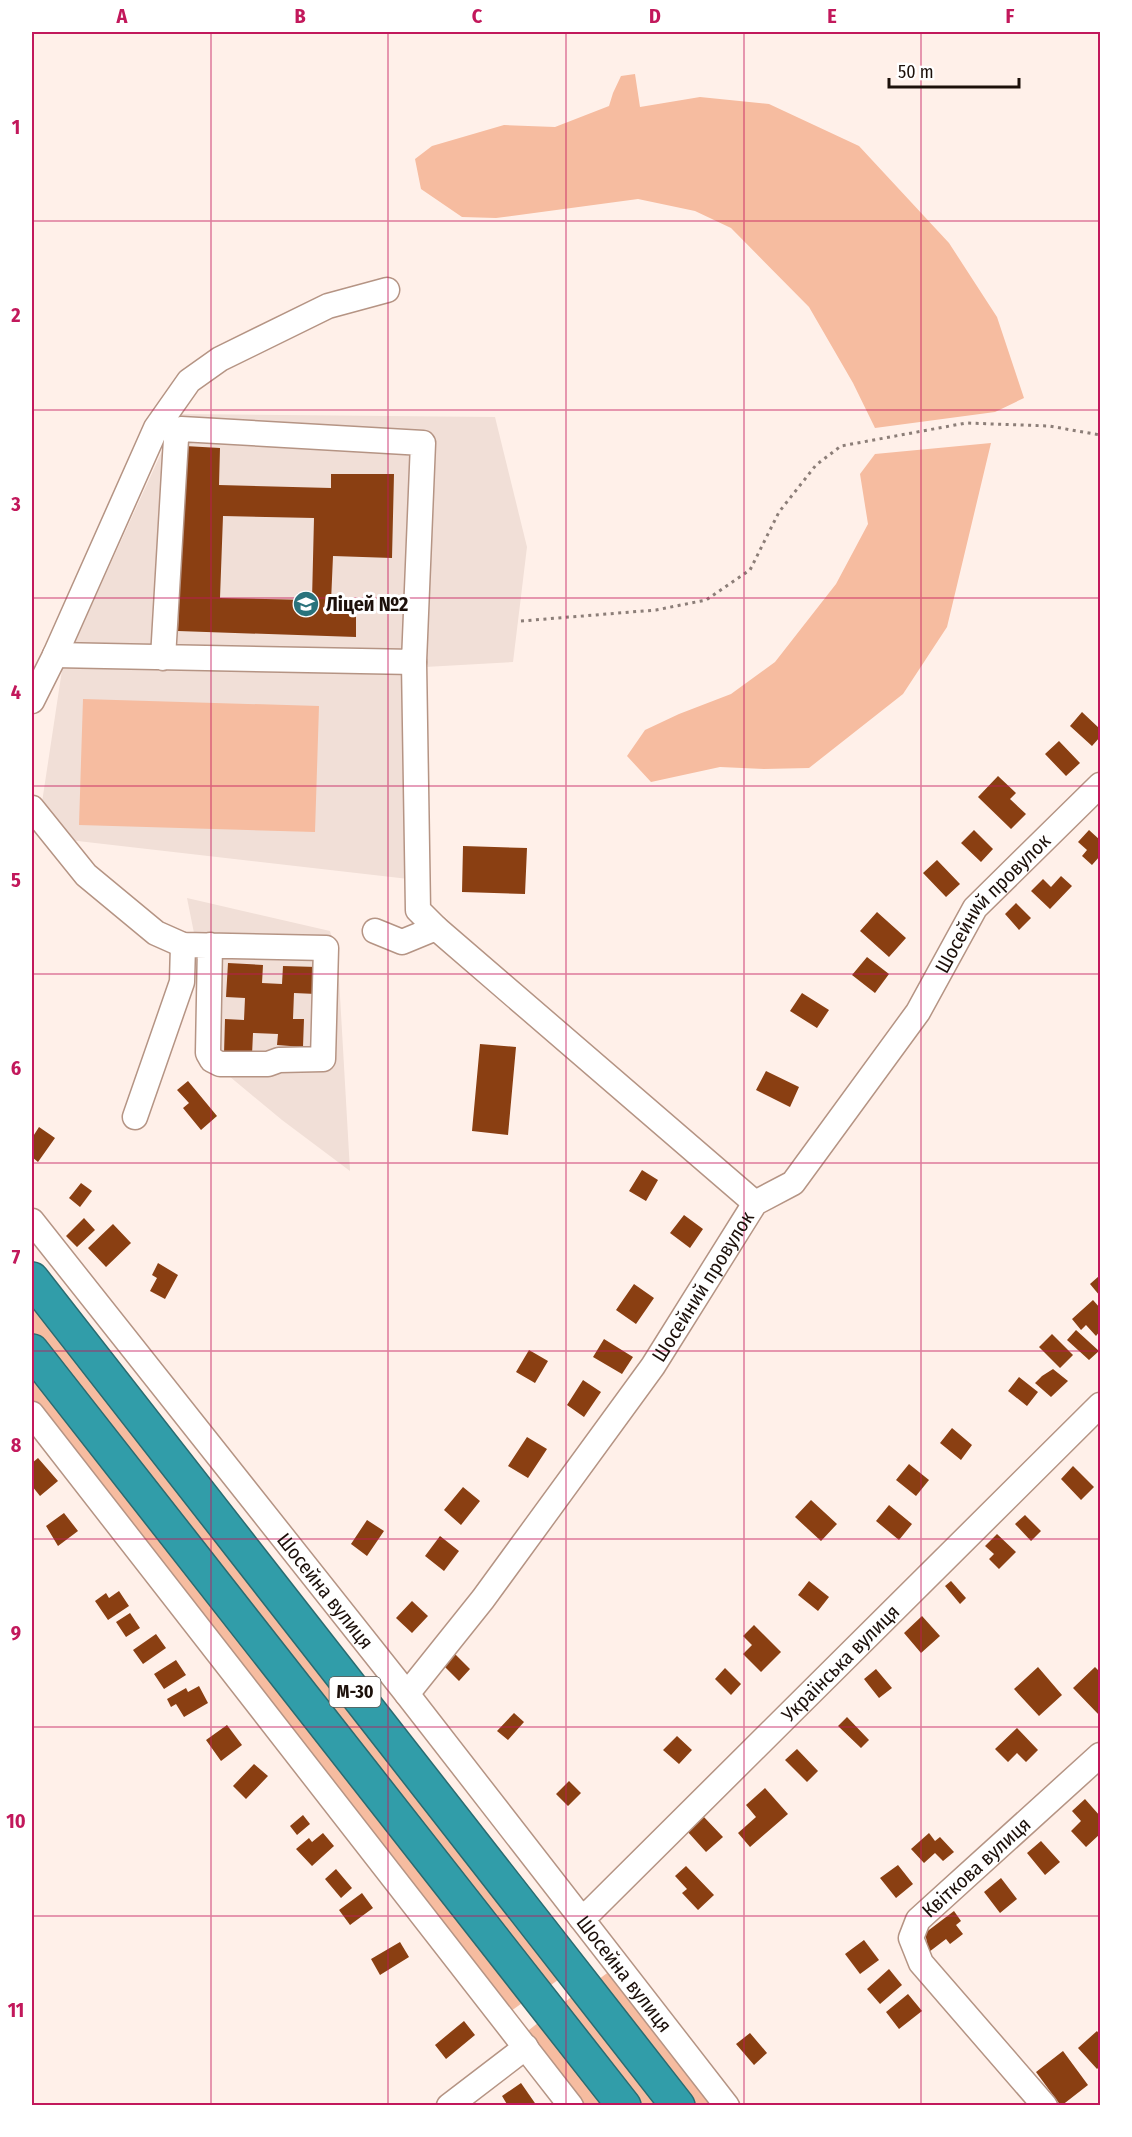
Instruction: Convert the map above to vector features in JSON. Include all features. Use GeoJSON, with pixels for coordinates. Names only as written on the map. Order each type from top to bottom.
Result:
{"type":"FeatureCollection","features":[{"type":"Feature","properties":{"kind":"highway","name":"М-30"},"geometry":{"type":"LineString","coordinates":[[32,1279],[678,2106]]}},
{"type":"Feature","properties":{"kind":"highway","name":"М-30"},"geometry":{"type":"LineString","coordinates":[[32,1351],[624,2106]]}},
{"type":"Feature","properties":{"kind":"street"},"geometry":{"type":"LineString","coordinates":[[32,701],[55,655],[156,428],[189,381],[220,359],[328,306],[387,290]]}},
{"type":"Feature","properties":{"kind":"street"},"geometry":{"type":"LineString","coordinates":[[163,658],[176,439],[181,429],[423,443],[414,662],[418,910],[755,1203]]}},
{"type":"Feature","properties":{"kind":"street"},"geometry":{"type":"LineString","coordinates":[[55,655],[414,662]]}},
{"type":"Feature","properties":{"kind":"street","name":"Шосейний провулок"},"geometry":{"type":"LineString","coordinates":[[407,1694],[483,1599],[653,1366],[755,1203],[793,1183],[918,1012],[975,908],[1101,785]]}},
{"type":"Feature","properties":{"kind":"street"},"geometry":{"type":"LineString","coordinates":[[32,808],[86,875],[156,933],[183,945],[210,945],[326,948],[323,1059],[279,1060],[268,1064],[220,1064],[212,1060],[208,1053],[210,945]]}},
{"type":"Feature","properties":{"kind":"street"},"geometry":{"type":"LineString","coordinates":[[375,931],[402,942],[436,928]]}},
{"type":"Feature","properties":{"kind":"street"},"geometry":{"type":"LineString","coordinates":[[135,1117],[182,982],[183,945]]}},
{"type":"Feature","properties":{"kind":"street","name":"Шосейна вулиця"},"geometry":{"type":"LineString","coordinates":[[32,1221],[407,1694],[727,2106]]}},
{"type":"Feature","properties":{"kind":"street","name":"Українська вулиця"},"geometry":{"type":"LineString","coordinates":[[581,1918],[592,1910],[1101,1405]]}},
{"type":"Feature","properties":{"kind":"street"},"geometry":{"type":"LineString","coordinates":[[32,1414],[572,2106]]}},
{"type":"Feature","properties":{"kind":"street","name":"Квіткова вулиця"},"geometry":{"type":"LineString","coordinates":[[1045,2106],[921,1963],[911,1938],[918,1920],[1101,1755]]}},
{"type":"Feature","properties":{"kind":"street"},"geometry":{"type":"LineString","coordinates":[[449,2106],[526,2047]]}},
{"type":"Feature","properties":{"kind":"path"},"geometry":{"type":"LineString","coordinates":[[521,621],[656,610],[706,600],[750,570],[779,513],[816,465],[841,446],[966,423],[1049,426],[1101,435]]}},
{"type":"Feature","properties":{"kind":"shaded area"},"geometry":{"type":"Polygon","coordinates":[[[635,74],[640,107],[700,97],[769,104],[859,146],[949,243],[997,317],[1024,398],[995,412],[875,428],[853,383],[809,307],[731,228],[695,211],[638,199],[496,218],[462,217],[421,189],[415,159],[432,146],[504,125],[555,127],[609,106],[621,76],[635,74]]]}},
{"type":"Feature","properties":{"kind":"shaded area","name":"Ліцей №2"},"geometry":{"type":"Polygon","coordinates":[[[179,414],[495,417],[527,547],[513,662],[425,667],[426,881],[69,840],[41,809],[62,670],[179,414]]]}},
{"type":"Feature","properties":{"kind":"shaded area"},"geometry":{"type":"Polygon","coordinates":[[[991,443],[947,627],[903,694],[809,768],[720,767],[651,782],[627,756],[645,730],[731,694],[775,662],[836,584],[868,524],[860,474],[875,454],[991,443]]]}},
{"type":"Feature","properties":{"kind":"shaded area"},"geometry":{"type":"Polygon","coordinates":[[[83,699],[319,706],[315,832],[79,825],[83,699]]]}},
{"type":"Feature","properties":{"kind":"shaded area"},"geometry":{"type":"Polygon","coordinates":[[[187,898],[330,931],[338,961],[350,1171],[282,1120],[199,1051],[199,958],[187,898]]]}},
{"type":"Feature","properties":{"kind":"shaded area"},"geometry":{"type":"Polygon","coordinates":[[[32,1297],[565,1975],[548,1987],[32,1334],[32,1297]]]}},
{"type":"Feature","properties":{"kind":"shaded area"},"geometry":{"type":"Polygon","coordinates":[[[32,1378],[525,2001],[511,2011],[32,1402],[32,1378]]]}},
{"type":"Feature","properties":{"kind":"shaded area"},"geometry":{"type":"Polygon","coordinates":[[[610,1971],[714,2105],[691,2105],[595,1982],[610,1971]]]}},
{"type":"Feature","properties":{"kind":"shaded area"},"geometry":{"type":"Polygon","coordinates":[[[578,1992],[666,2105],[632,2105],[557,2008],[578,1992]]]}},
{"type":"Feature","properties":{"kind":"shaded area"},"geometry":{"type":"Polygon","coordinates":[[[539,2022],[604,2105],[580,2105],[524,2034],[539,2022]]]}},
{"type":"Feature","properties":{"kind":"building"},"geometry":{"type":"Polygon","coordinates":[[[185,446],[220,448],[219,485],[331,488],[331,474],[394,474],[392,558],[333,556],[331,602],[356,602],[356,637],[178,631],[185,446]],[[223,516],[220,598],[312,600],[314,518],[223,516]]]}},
{"type":"Feature","properties":{"kind":"building"},"geometry":{"type":"Polygon","coordinates":[[[1082,712],[1100,729],[1100,737],[1092,746],[1070,726],[1082,712]]]}},
{"type":"Feature","properties":{"kind":"building"},"geometry":{"type":"Polygon","coordinates":[[[1059,741],[1080,763],[1066,776],[1045,754],[1059,741]]]}},
{"type":"Feature","properties":{"kind":"building"},"geometry":{"type":"Polygon","coordinates":[[[998,776],[1016,793],[1010,799],[1026,814],[1011,829],[978,797],[998,776]]]}},
{"type":"Feature","properties":{"kind":"building"},"geometry":{"type":"Polygon","coordinates":[[[974,830],[993,849],[981,862],[961,843],[974,830]]]}},
{"type":"Feature","properties":{"kind":"building"},"geometry":{"type":"Polygon","coordinates":[[[1089,830],[1100,840],[1100,856],[1092,865],[1082,856],[1087,850],[1078,842],[1089,830]]]}},
{"type":"Feature","properties":{"kind":"building"},"geometry":{"type":"Polygon","coordinates":[[[463,846],[527,848],[525,894],[462,892],[463,846]]]}},
{"type":"Feature","properties":{"kind":"building"},"geometry":{"type":"Polygon","coordinates":[[[937,860],[960,884],[946,897],[923,873],[937,860]]]}},
{"type":"Feature","properties":{"kind":"building"},"geometry":{"type":"Polygon","coordinates":[[[1061,876],[1072,886],[1050,909],[1031,891],[1043,879],[1051,887],[1061,876]]]}},
{"type":"Feature","properties":{"kind":"building"},"geometry":{"type":"Polygon","coordinates":[[[1016,903],[1031,918],[1019,930],[1005,914],[1016,903]]]}},
{"type":"Feature","properties":{"kind":"building"},"geometry":{"type":"Polygon","coordinates":[[[877,912],[906,938],[889,957],[860,931],[877,912]]]}},
{"type":"Feature","properties":{"kind":"building"},"geometry":{"type":"Polygon","coordinates":[[[867,957],[889,974],[875,993],[852,975],[867,957]]]}},
{"type":"Feature","properties":{"kind":"building"},"geometry":{"type":"Polygon","coordinates":[[[228,963],[263,965],[262,983],[282,984],[283,966],[317,967],[316,994],[294,993],[293,1019],[304,1019],[303,1047],[277,1045],[278,1034],[253,1033],[252,1055],[224,1054],[225,1019],[244,1020],[245,998],[226,997],[228,963]]]}},
{"type":"Feature","properties":{"kind":"building"},"geometry":{"type":"Polygon","coordinates":[[[802,993],[829,1010],[817,1028],[790,1011],[802,993]]]}},
{"type":"Feature","properties":{"kind":"building"},"geometry":{"type":"Polygon","coordinates":[[[480,1044],[516,1047],[508,1135],[472,1131],[480,1044]]]}},
{"type":"Feature","properties":{"kind":"building"},"geometry":{"type":"Polygon","coordinates":[[[766,1071],[799,1087],[790,1107],[756,1090],[766,1071]]]}},
{"type":"Feature","properties":{"kind":"building"},"geometry":{"type":"Polygon","coordinates":[[[188,1081],[217,1116],[201,1130],[183,1108],[189,1103],[177,1090],[188,1081]]]}},
{"type":"Feature","properties":{"kind":"building"},"geometry":{"type":"Polygon","coordinates":[[[39,1127],[55,1138],[38,1162],[32,1157],[32,1138],[39,1127]]]}},
{"type":"Feature","properties":{"kind":"building"},"geometry":{"type":"Polygon","coordinates":[[[642,1170],[658,1180],[646,1201],[629,1191],[642,1170]]]}},
{"type":"Feature","properties":{"kind":"building"},"geometry":{"type":"Polygon","coordinates":[[[81,1183],[92,1191],[80,1207],[69,1198],[81,1183]]]}},
{"type":"Feature","properties":{"kind":"building"},"geometry":{"type":"Polygon","coordinates":[[[684,1215],[703,1229],[690,1248],[670,1233],[684,1215]]]}},
{"type":"Feature","properties":{"kind":"building"},"geometry":{"type":"Polygon","coordinates":[[[84,1218],[95,1230],[77,1247],[66,1236],[84,1218]]]}},
{"type":"Feature","properties":{"kind":"building"},"geometry":{"type":"Polygon","coordinates":[[[113,1224],[131,1243],[106,1267],[88,1248],[113,1224]]]}},
{"type":"Feature","properties":{"kind":"building"},"geometry":{"type":"Polygon","coordinates":[[[158,1263],[178,1275],[165,1299],[150,1291],[157,1278],[152,1275],[158,1263]]]}},
{"type":"Feature","properties":{"kind":"building"},"geometry":{"type":"Polygon","coordinates":[[[1099,1276],[1100,1278],[1100,1296],[1090,1284],[1099,1276]]]}},
{"type":"Feature","properties":{"kind":"building"},"geometry":{"type":"Polygon","coordinates":[[[634,1284],[654,1298],[636,1324],[616,1310],[634,1284]]]}},
{"type":"Feature","properties":{"kind":"building"},"geometry":{"type":"Polygon","coordinates":[[[1093,1300],[1100,1308],[1100,1331],[1096,1336],[1086,1325],[1081,1330],[1072,1319],[1093,1300]]]}},
{"type":"Feature","properties":{"kind":"building"},"geometry":{"type":"Polygon","coordinates":[[[1076,1330],[1099,1351],[1089,1360],[1067,1340],[1076,1330]]]}},
{"type":"Feature","properties":{"kind":"building"},"geometry":{"type":"Polygon","coordinates":[[[1052,1334],[1073,1355],[1060,1368],[1039,1347],[1052,1334]]]}},
{"type":"Feature","properties":{"kind":"building"},"geometry":{"type":"Polygon","coordinates":[[[604,1339],[633,1357],[622,1374],[593,1357],[604,1339]]]}},
{"type":"Feature","properties":{"kind":"building"},"geometry":{"type":"Polygon","coordinates":[[[529,1350],[548,1361],[535,1383],[516,1372],[529,1350]]]}},
{"type":"Feature","properties":{"kind":"building"},"geometry":{"type":"Polygon","coordinates":[[[1053,1369],[1068,1381],[1051,1397],[1035,1383],[1053,1369]]]}},
{"type":"Feature","properties":{"kind":"building"},"geometry":{"type":"Polygon","coordinates":[[[1019,1377],[1038,1392],[1027,1406],[1008,1391],[1019,1377]]]}},
{"type":"Feature","properties":{"kind":"building"},"geometry":{"type":"Polygon","coordinates":[[[583,1380],[601,1392],[584,1417],[567,1405],[583,1380]]]}},
{"type":"Feature","properties":{"kind":"building"},"geometry":{"type":"Polygon","coordinates":[[[952,1428],[972,1445],[961,1460],[940,1443],[952,1428]]]}},
{"type":"Feature","properties":{"kind":"building"},"geometry":{"type":"Polygon","coordinates":[[[527,1437],[547,1449],[528,1478],[508,1466],[527,1437]]]}},
{"type":"Feature","properties":{"kind":"building"},"geometry":{"type":"Polygon","coordinates":[[[38,1458],[58,1481],[40,1496],[32,1486],[32,1463],[38,1458]]]}},
{"type":"Feature","properties":{"kind":"building"},"geometry":{"type":"Polygon","coordinates":[[[909,1464],[929,1480],[916,1496],[896,1480],[909,1464]]]}},
{"type":"Feature","properties":{"kind":"building"},"geometry":{"type":"Polygon","coordinates":[[[1073,1466],[1094,1487],[1081,1500],[1061,1479],[1073,1466]]]}},
{"type":"Feature","properties":{"kind":"building"},"geometry":{"type":"Polygon","coordinates":[[[463,1487],[480,1501],[461,1525],[444,1510],[463,1487]]]}},
{"type":"Feature","properties":{"kind":"building"},"geometry":{"type":"Polygon","coordinates":[[[811,1500],[837,1524],[821,1541],[795,1517],[811,1500]]]}},
{"type":"Feature","properties":{"kind":"building"},"geometry":{"type":"Polygon","coordinates":[[[889,1505],[912,1524],[899,1540],[876,1521],[889,1505]]]}},
{"type":"Feature","properties":{"kind":"building"},"geometry":{"type":"Polygon","coordinates":[[[64,1513],[78,1531],[58,1546],[46,1526],[64,1513]]]}},
{"type":"Feature","properties":{"kind":"building"},"geometry":{"type":"Polygon","coordinates":[[[1025,1515],[1041,1531],[1031,1541],[1015,1524],[1025,1515]]]}},
{"type":"Feature","properties":{"kind":"building"},"geometry":{"type":"Polygon","coordinates":[[[367,1520],[384,1531],[367,1556],[351,1544],[367,1520]]]}},
{"type":"Feature","properties":{"kind":"building"},"geometry":{"type":"Polygon","coordinates":[[[997,1534],[1016,1552],[999,1569],[989,1559],[994,1554],[985,1546],[997,1534]]]}},
{"type":"Feature","properties":{"kind":"building"},"geometry":{"type":"Polygon","coordinates":[[[440,1536],[459,1551],[444,1571],[425,1556],[440,1536]]]}},
{"type":"Feature","properties":{"kind":"building"},"geometry":{"type":"Polygon","coordinates":[[[809,1581],[829,1597],[818,1611],[798,1595],[809,1581]]]}},
{"type":"Feature","properties":{"kind":"building"},"geometry":{"type":"Polygon","coordinates":[[[951,1581],[966,1598],[960,1604],[945,1586],[951,1581]]]}},
{"type":"Feature","properties":{"kind":"building"},"geometry":{"type":"Polygon","coordinates":[[[119,1591],[129,1606],[108,1620],[95,1601],[106,1593],[109,1598],[119,1591]]]}},
{"type":"Feature","properties":{"kind":"building"},"geometry":{"type":"Polygon","coordinates":[[[412,1601],[428,1616],[412,1633],[396,1618],[412,1601]]]}},
{"type":"Feature","properties":{"kind":"building"},"geometry":{"type":"Polygon","coordinates":[[[130,1613],[140,1628],[126,1637],[116,1622],[130,1613]]]}},
{"type":"Feature","properties":{"kind":"building"},"geometry":{"type":"Polygon","coordinates":[[[922,1616],[940,1636],[921,1653],[904,1633],[922,1616]]]}},
{"type":"Feature","properties":{"kind":"building"},"geometry":{"type":"Polygon","coordinates":[[[754,1625],[781,1652],[761,1672],[743,1654],[752,1645],[743,1636],[754,1625]]]}},
{"type":"Feature","properties":{"kind":"building"},"geometry":{"type":"Polygon","coordinates":[[[156,1634],[166,1648],[143,1664],[133,1650],[156,1634]]]}},
{"type":"Feature","properties":{"kind":"building"},"geometry":{"type":"Polygon","coordinates":[[[455,1654],[470,1669],[459,1681],[444,1666],[455,1654]]]}},
{"type":"Feature","properties":{"kind":"building"},"geometry":{"type":"Polygon","coordinates":[[[176,1660],[186,1675],[164,1689],[154,1674],[176,1660]]]}},
{"type":"Feature","properties":{"kind":"building"},"geometry":{"type":"Polygon","coordinates":[[[1038,1667],[1062,1695],[1039,1716],[1014,1689],[1038,1667]]]}},
{"type":"Feature","properties":{"kind":"building"},"geometry":{"type":"Polygon","coordinates":[[[1095,1667],[1100,1672],[1100,1716],[1073,1688],[1095,1667]]]}},
{"type":"Feature","properties":{"kind":"building"},"geometry":{"type":"Polygon","coordinates":[[[725,1668],[741,1684],[731,1695],[715,1679],[725,1668]]]}},
{"type":"Feature","properties":{"kind":"building"},"geometry":{"type":"Polygon","coordinates":[[[876,1669],[892,1688],[879,1698],[864,1679],[876,1669]]]}},
{"type":"Feature","properties":{"kind":"building"},"geometry":{"type":"Polygon","coordinates":[[[199,1686],[208,1703],[184,1717],[176,1704],[171,1707],[167,1699],[186,1688],[188,1692],[199,1686]]]}},
{"type":"Feature","properties":{"kind":"building"},"geometry":{"type":"Polygon","coordinates":[[[514,1713],[524,1722],[508,1740],[497,1731],[514,1713]]]}},
{"type":"Feature","properties":{"kind":"building"},"geometry":{"type":"Polygon","coordinates":[[[847,1717],[869,1740],[861,1748],[838,1726],[847,1717]]]}},
{"type":"Feature","properties":{"kind":"building"},"geometry":{"type":"Polygon","coordinates":[[[227,1725],[242,1745],[221,1761],[206,1740],[227,1725]]]}},
{"type":"Feature","properties":{"kind":"building"},"geometry":{"type":"Polygon","coordinates":[[[1017,1728],[1038,1750],[1026,1762],[1017,1753],[1008,1762],[995,1749],[1017,1728]]]}},
{"type":"Feature","properties":{"kind":"building"},"geometry":{"type":"Polygon","coordinates":[[[677,1736],[692,1750],[679,1764],[663,1750],[677,1736]]]}},
{"type":"Feature","properties":{"kind":"building"},"geometry":{"type":"Polygon","coordinates":[[[797,1749],[818,1771],[807,1782],[785,1760],[797,1749]]]}},
{"type":"Feature","properties":{"kind":"building"},"geometry":{"type":"Polygon","coordinates":[[[254,1764],[268,1776],[246,1799],[233,1786],[254,1764]]]}},
{"type":"Feature","properties":{"kind":"building"},"geometry":{"type":"Polygon","coordinates":[[[569,1781],[581,1793],[568,1806],[556,1794],[569,1781]]]}},
{"type":"Feature","properties":{"kind":"building"},"geometry":{"type":"Polygon","coordinates":[[[765,1788],[788,1814],[750,1847],[738,1833],[756,1817],[746,1805],[765,1788]]]}},
{"type":"Feature","properties":{"kind":"building"},"geometry":{"type":"Polygon","coordinates":[[[1085,1799],[1100,1816],[1100,1834],[1086,1847],[1071,1831],[1081,1821],[1072,1811],[1085,1799]]]}},
{"type":"Feature","properties":{"kind":"building"},"geometry":{"type":"Polygon","coordinates":[[[303,1815],[310,1824],[297,1835],[290,1826],[303,1815]]]}},
{"type":"Feature","properties":{"kind":"building"},"geometry":{"type":"Polygon","coordinates":[[[703,1816],[723,1837],[706,1852],[687,1831],[703,1816]]]}},
{"type":"Feature","properties":{"kind":"building"},"geometry":{"type":"Polygon","coordinates":[[[323,1833],[334,1846],[312,1866],[296,1849],[309,1838],[312,1842],[323,1833]]]}},
{"type":"Feature","properties":{"kind":"building"},"geometry":{"type":"Polygon","coordinates":[[[929,1833],[935,1841],[940,1837],[954,1852],[943,1861],[935,1853],[924,1863],[911,1849],[929,1833]]]}},
{"type":"Feature","properties":{"kind":"building"},"geometry":{"type":"Polygon","coordinates":[[[1041,1841],[1060,1862],[1045,1875],[1027,1853],[1041,1841]]]}},
{"type":"Feature","properties":{"kind":"building"},"geometry":{"type":"Polygon","coordinates":[[[898,1865],[913,1884],[896,1898],[880,1878],[898,1865]]]}},
{"type":"Feature","properties":{"kind":"building"},"geometry":{"type":"Polygon","coordinates":[[[686,1866],[714,1895],[698,1910],[682,1893],[687,1889],[675,1876],[686,1866]]]}},
{"type":"Feature","properties":{"kind":"building"},"geometry":{"type":"Polygon","coordinates":[[[336,1869],[352,1888],[341,1898],[325,1879],[336,1869]]]}},
{"type":"Feature","properties":{"kind":"building"},"geometry":{"type":"Polygon","coordinates":[[[1001,1878],[1017,1899],[1000,1913],[984,1892],[1001,1878]]]}},
{"type":"Feature","properties":{"kind":"building"},"geometry":{"type":"Polygon","coordinates":[[[362,1893],[373,1908],[350,1925],[339,1910],[362,1893]]]}},
{"type":"Feature","properties":{"kind":"building"},"geometry":{"type":"Polygon","coordinates":[[[954,1911],[961,1921],[956,1925],[963,1934],[950,1944],[946,1939],[929,1952],[925,1933],[954,1911]]]}},
{"type":"Feature","properties":{"kind":"building"},"geometry":{"type":"Polygon","coordinates":[[[864,1940],[879,1960],[860,1974],[845,1954],[864,1940]]]}},
{"type":"Feature","properties":{"kind":"building"},"geometry":{"type":"Polygon","coordinates":[[[400,1942],[409,1957],[380,1975],[371,1959],[400,1942]]]}},
{"type":"Feature","properties":{"kind":"building"},"geometry":{"type":"Polygon","coordinates":[[[889,1969],[902,1985],[880,2004],[867,1989],[889,1969]]]}},
{"type":"Feature","properties":{"kind":"building"},"geometry":{"type":"Polygon","coordinates":[[[908,1994],[922,2011],[899,2029],[886,2012],[908,1994]]]}},
{"type":"Feature","properties":{"kind":"building"},"geometry":{"type":"Polygon","coordinates":[[[464,2021],[475,2035],[446,2059],[435,2045],[464,2021]]]}},
{"type":"Feature","properties":{"kind":"building"},"geometry":{"type":"Polygon","coordinates":[[[1097,2031],[1100,2035],[1100,2066],[1097,2069],[1078,2048],[1097,2031]]]}},
{"type":"Feature","properties":{"kind":"building"},"geometry":{"type":"Polygon","coordinates":[[[750,2033],[767,2053],[754,2065],[736,2044],[750,2033]]]}},
{"type":"Feature","properties":{"kind":"building"},"geometry":{"type":"Polygon","coordinates":[[[1063,2051],[1088,2085],[1061,2106],[1036,2072],[1063,2051]]]}},
{"type":"Feature","properties":{"kind":"building"},"geometry":{"type":"Polygon","coordinates":[[[521,2083],[537,2106],[508,2106],[502,2096],[521,2083]]]}},
{"type":"Feature","properties":{"kind":"place","name":"Ліцей №2"},"geometry":{"type":"Point","coordinates":[306,604]}}]}
